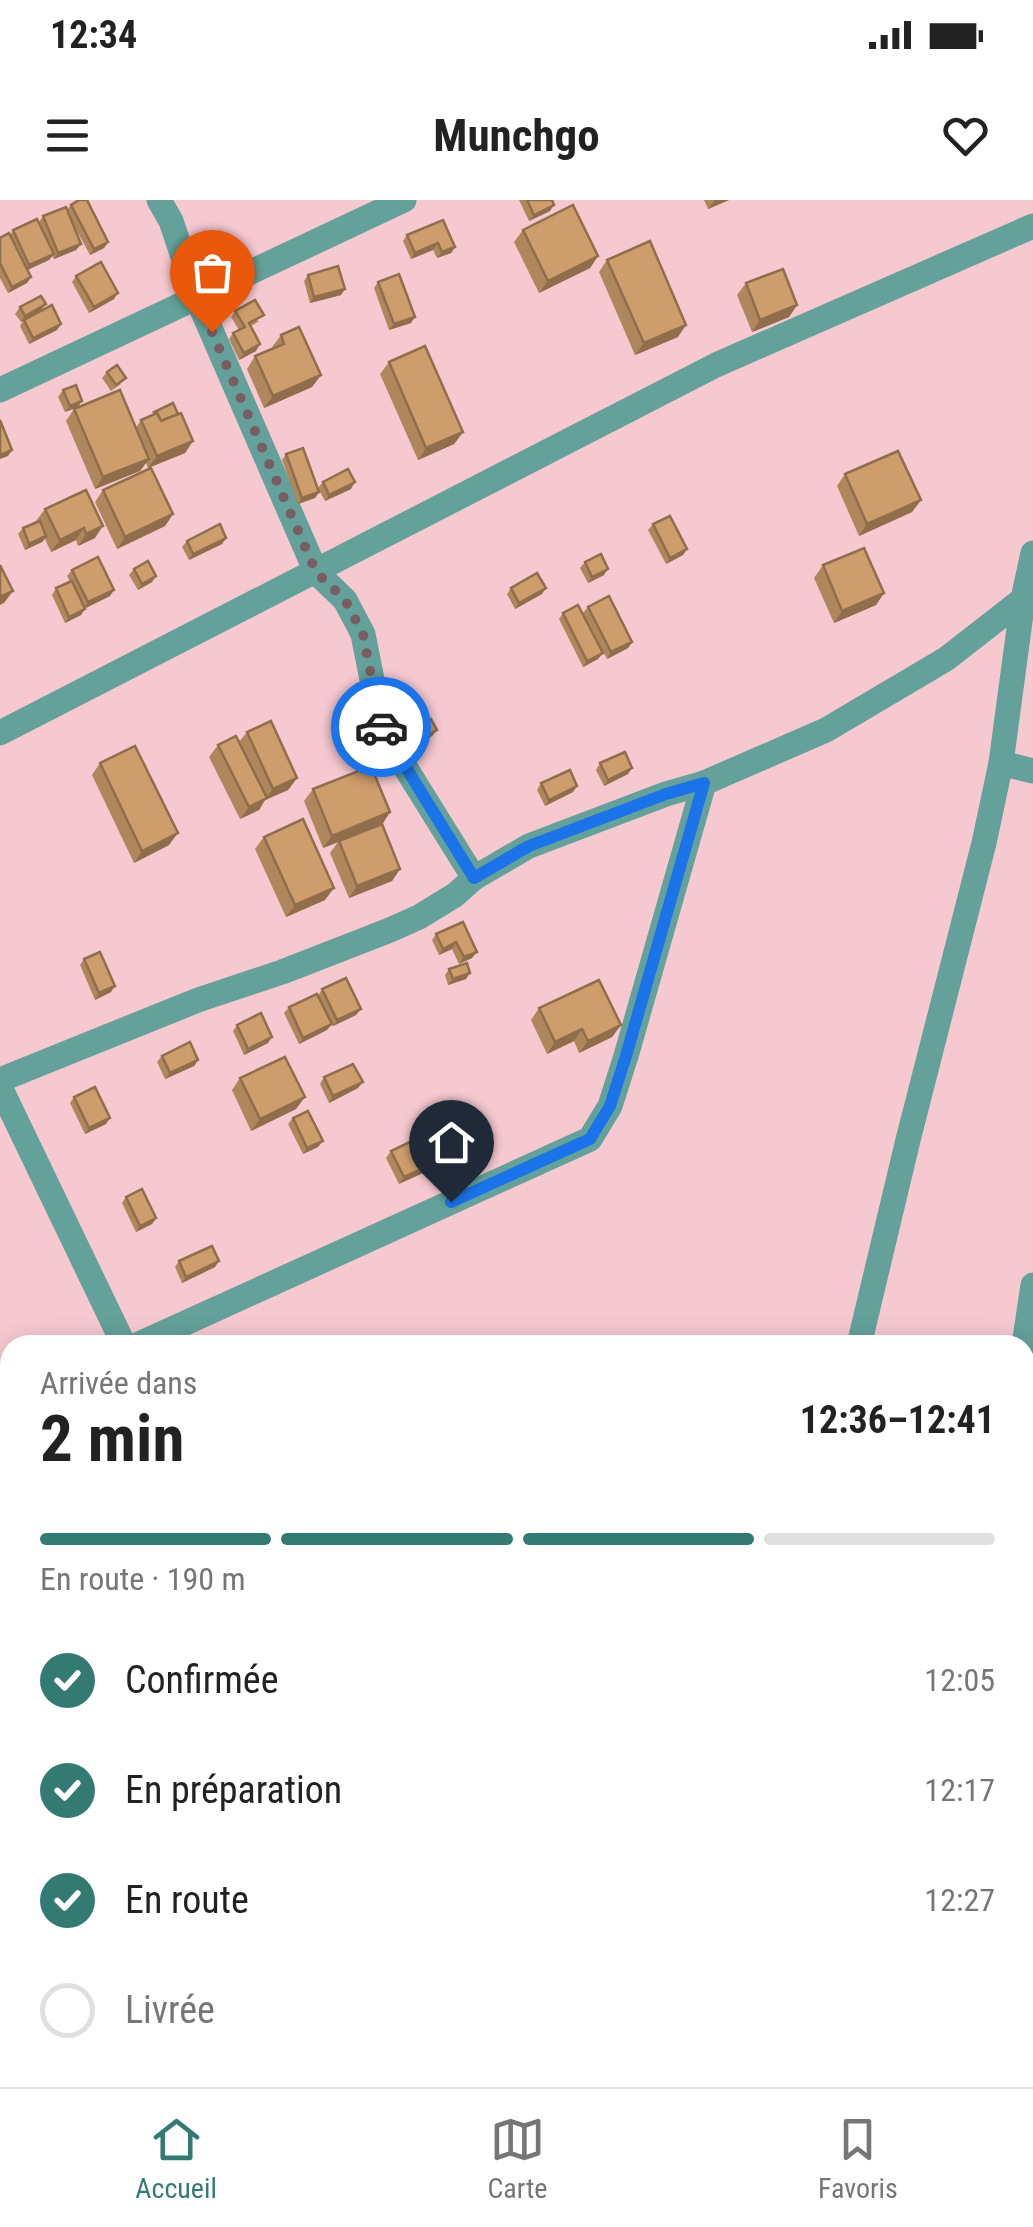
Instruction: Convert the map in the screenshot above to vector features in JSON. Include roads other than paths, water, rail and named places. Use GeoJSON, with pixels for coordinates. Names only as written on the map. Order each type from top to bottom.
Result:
{"type":"FeatureCollection","features":[{"type":"Feature","properties":{"kind":"street"},"geometry":{"type":"LineString","coordinates":[[159,200],[196,298],[316,572],[345,600],[363,634],[382,730],[474,878]]}},
{"type":"Feature","properties":{"kind":"street"},"geometry":{"type":"LineString","coordinates":[[0,390],[404,200]]}},
{"type":"Feature","properties":{"kind":"street"},"geometry":{"type":"LineString","coordinates":[[0,733],[716,366],[1033,226]]}},
{"type":"Feature","properties":{"kind":"street"},"geometry":{"type":"LineString","coordinates":[[861,1335],[1002,763],[1033,553]]}},
{"type":"Feature","properties":{"kind":"street"},"geometry":{"type":"LineString","coordinates":[[119,1335],[0,1084],[198,1000],[390,930],[430,911],[474,878],[529,846],[704,783],[826,730],[946,659],[1028,601]]}},
{"type":"Feature","properties":{"kind":"street"},"geometry":{"type":"LineString","coordinates":[[1002,763],[1033,771]]}},
{"type":"Feature","properties":{"kind":"street"},"geometry":{"type":"LineString","coordinates":[[160,1335],[590,1139],[610,1106],[704,783]]}},
{"type":"Feature","properties":{"kind":"street"},"geometry":{"type":"LineString","coordinates":[[1025,1335],[1033,1285]]}}]}
